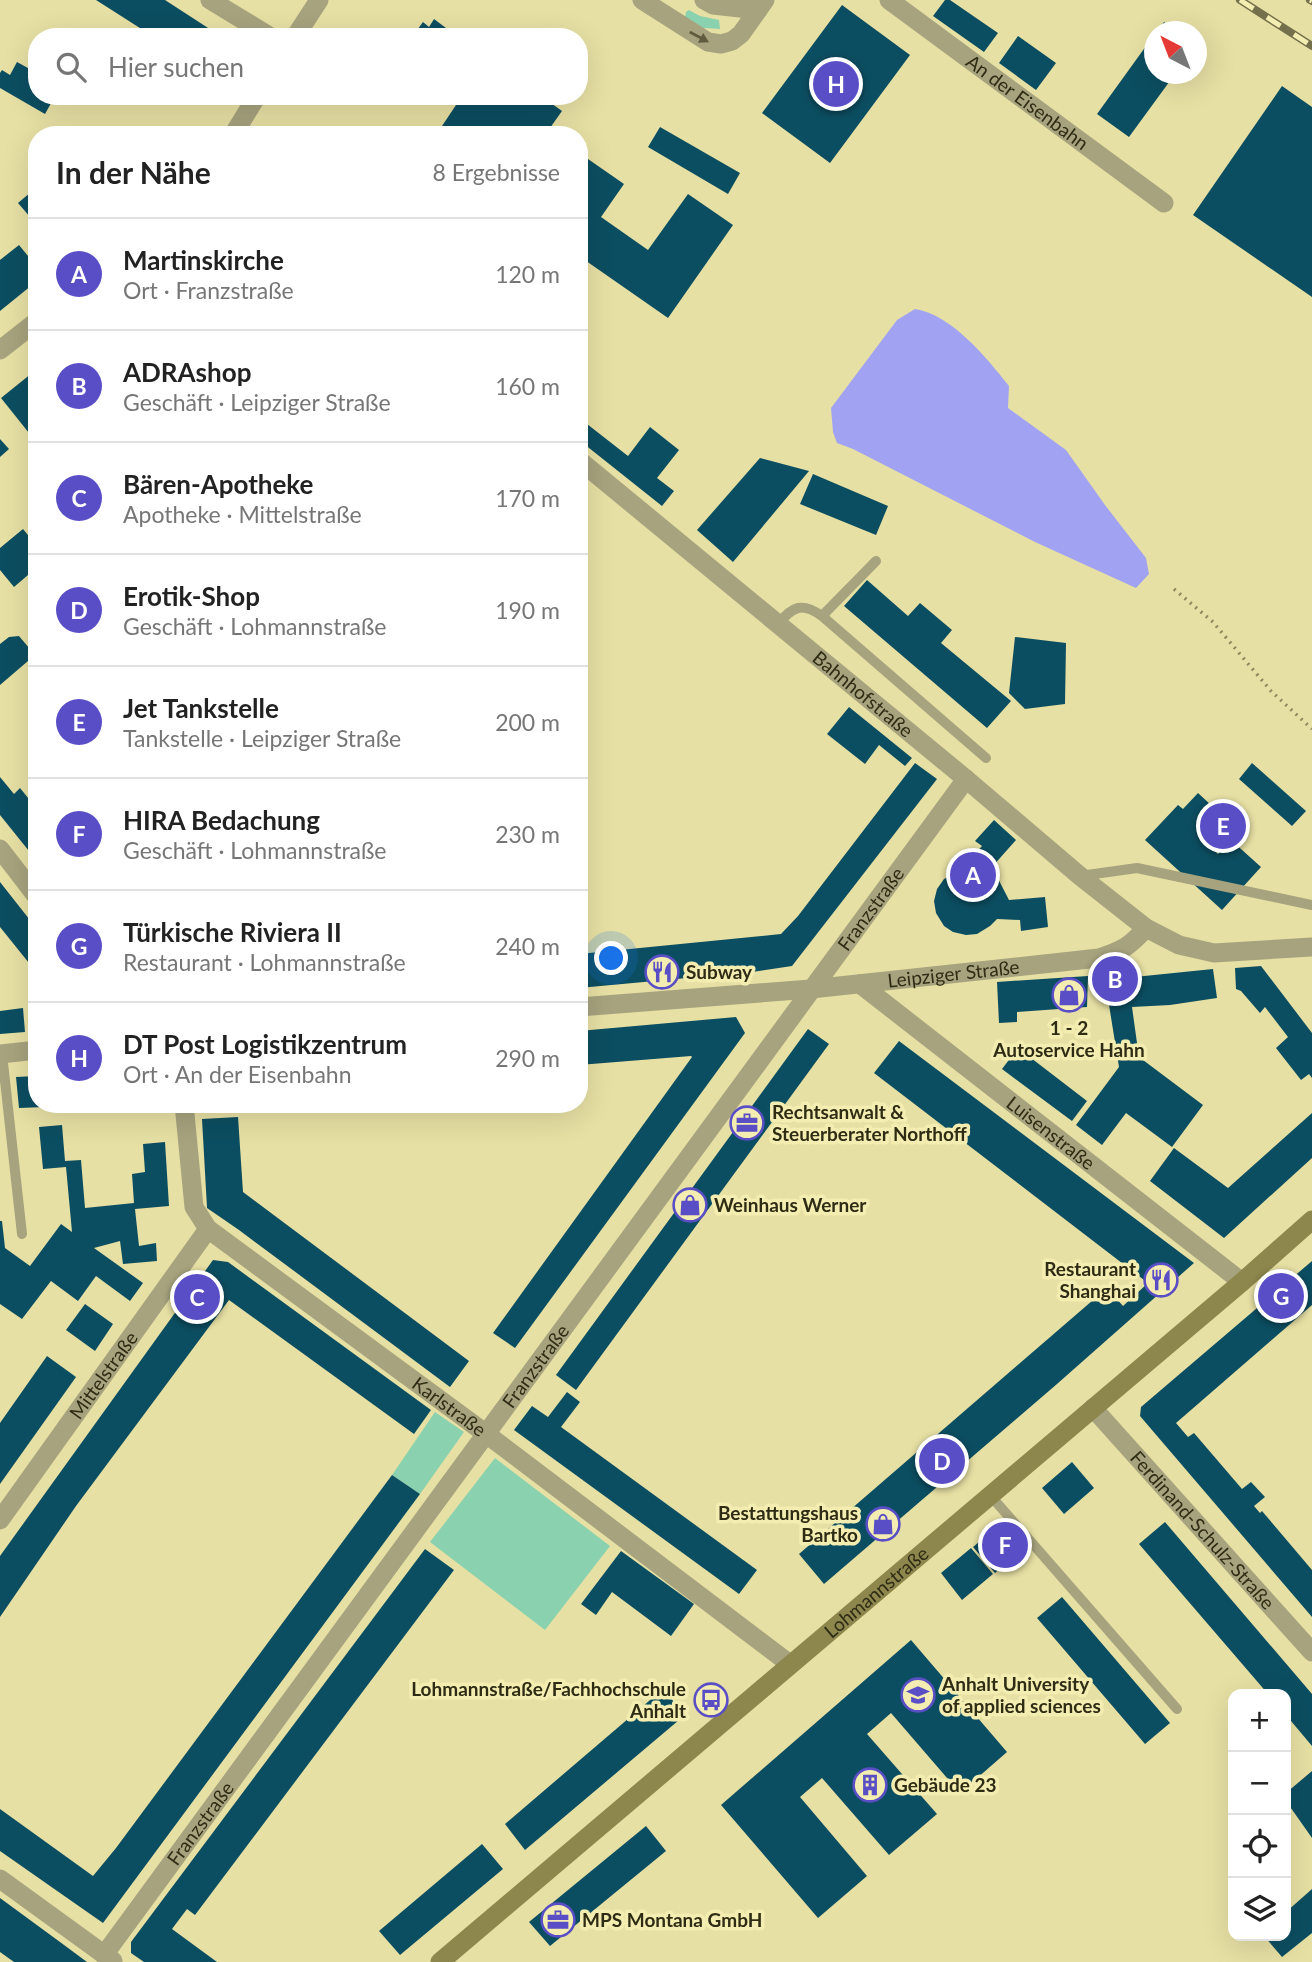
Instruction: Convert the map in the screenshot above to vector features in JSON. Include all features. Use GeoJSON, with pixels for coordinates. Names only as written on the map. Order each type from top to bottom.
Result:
{"type":"FeatureCollection","features":[{"type":"Feature","properties":{"kind":"main road","name":"Lohmannstraße"},"geometry":{"type":"LineString","coordinates":[[440,1962],[1312,1220]]}},
{"type":"Feature","properties":{"kind":"street"},"geometry":{"type":"LineString","coordinates":[[209,0],[256,28]]}},
{"type":"Feature","properties":{"kind":"street"},"geometry":{"type":"LineString","coordinates":[[301,28],[319,0]]}},
{"type":"Feature","properties":{"kind":"street"},"geometry":{"type":"LineString","coordinates":[[642,0],[708,42],[721,44],[732,41],[741,34],[761,3]]}},
{"type":"Feature","properties":{"kind":"street"},"geometry":{"type":"LineString","coordinates":[[704,0],[713,5],[761,3]]}},
{"type":"Feature","properties":{"kind":"street","name":"An der Eisenbahn"},"geometry":{"type":"LineString","coordinates":[[889,0],[1164,203]]}},
{"type":"Feature","properties":{"kind":"street"},"geometry":{"type":"LineString","coordinates":[[239,126],[251,105]]}},
{"type":"Feature","properties":{"kind":"street"},"geometry":{"type":"LineString","coordinates":[[0,350],[28,328]]}},
{"type":"Feature","properties":{"kind":"street","name":"Bahnhofstraße"},"geometry":{"type":"LineString","coordinates":[[588,467],[1146,928]]}},
{"type":"Feature","properties":{"kind":"street","name":"Franzstraße"},"geometry":{"type":"LineString","coordinates":[[109,1958],[485,1433],[966,779]]}},
{"type":"Feature","properties":{"kind":"street"},"geometry":{"type":"LineString","coordinates":[[0,849],[28,885]]}},
{"type":"Feature","properties":{"kind":"street"},"geometry":{"type":"LineString","coordinates":[[1146,928],[1178,945],[1214,953],[1312,947]]}},
{"type":"Feature","properties":{"kind":"street","name":"Leipziger Straße"},"geometry":{"type":"LineString","coordinates":[[588,1006],[811,989],[1099,958],[1122,951],[1146,928]]}},
{"type":"Feature","properties":{"kind":"street","name":"Luisenstraße"},"geometry":{"type":"LineString","coordinates":[[860,984],[1242,1282]]}},
{"type":"Feature","properties":{"kind":"street"},"geometry":{"type":"LineString","coordinates":[[1,1054],[28,1051]]}},
{"type":"Feature","properties":{"kind":"street","name":"Karlstraße"},"geometry":{"type":"LineString","coordinates":[[185,1113],[194,1207],[208,1229],[485,1433],[790,1664]]}},
{"type":"Feature","properties":{"kind":"street","name":"Mittelstraße"},"geometry":{"type":"LineString","coordinates":[[0,1520],[208,1229]]}},
{"type":"Feature","properties":{"kind":"street","name":"Ferdinand-Schulz-Straße"},"geometry":{"type":"LineString","coordinates":[[1093,1408],[1312,1653]]}},
{"type":"Feature","properties":{"kind":"street"},"geometry":{"type":"LineString","coordinates":[[0,1879],[109,1958]]}},
{"type":"Feature","properties":{"kind":"lane"},"geometry":{"type":"LineString","coordinates":[[822,616],[876,561]]}},
{"type":"Feature","properties":{"kind":"lane"},"geometry":{"type":"LineString","coordinates":[[778,624],[789,611],[798,608],[811,609],[822,616],[986,758]]}},
{"type":"Feature","properties":{"kind":"lane"},"geometry":{"type":"LineString","coordinates":[[1080,876],[1137,868],[1312,905]]}},
{"type":"Feature","properties":{"kind":"lane"},"geometry":{"type":"LineString","coordinates":[[1,1054],[22,1234]]}},
{"type":"Feature","properties":{"kind":"lane"},"geometry":{"type":"LineString","coordinates":[[990,1495],[1177,1709]]}},
{"type":"Feature","properties":{"kind":"path"},"geometry":{"type":"LineString","coordinates":[[1174,589],[1213,622],[1271,691],[1312,729]]}},
{"type":"Feature","properties":{"kind":"green space"},"geometry":{"type":"Polygon","coordinates":[[[689,10],[700,16],[719,20],[720,29],[703,28],[685,18],[689,10]]]}},
{"type":"Feature","properties":{"kind":"green space"},"geometry":{"type":"Polygon","coordinates":[[[435,1412],[464,1432],[420,1494],[392,1475],[435,1412]]]}},
{"type":"Feature","properties":{"kind":"green space"},"geometry":{"type":"Polygon","coordinates":[[[495,1458],[610,1546],[545,1630],[430,1542],[495,1458]]]}},
{"type":"Feature","properties":{"kind":"water"},"geometry":{"type":"Polygon","coordinates":[[[915,309],[942,319],[967,339],[1009,386],[1008,408],[1066,450],[1146,558],[1149,574],[1136,588],[1035,542],[837,443],[831,408],[897,320],[915,309]]]}},
{"type":"Feature","properties":{"kind":"building"},"geometry":{"type":"Polygon","coordinates":[[[96,0],[165,0],[208,28],[140,28],[96,0]]]}},
{"type":"Feature","properties":{"kind":"building"},"geometry":{"type":"Polygon","coordinates":[[[945,0],[950,0],[998,33],[984,52],[933,16],[945,0]]]}},
{"type":"Feature","properties":{"kind":"building"},"geometry":{"type":"Polygon","coordinates":[[[842,5],[910,55],[830,163],[762,113],[842,5]]]}},
{"type":"Feature","properties":{"kind":"building"},"geometry":{"type":"Polygon","coordinates":[[[434,19],[446,28],[419,28],[423,22],[429,27],[434,19]]]}},
{"type":"Feature","properties":{"kind":"building"},"geometry":{"type":"Polygon","coordinates":[[[1018,36],[1056,63],[1036,90],[999,63],[1018,36]]]}},
{"type":"Feature","properties":{"kind":"building"},"geometry":{"type":"Polygon","coordinates":[[[1144,49],[1144,84],[1168,84],[1129,137],[1097,114],[1144,49]]]}},
{"type":"Feature","properties":{"kind":"building"},"geometry":{"type":"Polygon","coordinates":[[[17,62],[28,68],[28,104],[0,88],[2,70],[10,75],[17,62]]]}},
{"type":"Feature","properties":{"kind":"building"},"geometry":{"type":"Polygon","coordinates":[[[1282,86],[1312,107],[1312,297],[1193,215],[1282,86]]]}},
{"type":"Feature","properties":{"kind":"building"},"geometry":{"type":"Polygon","coordinates":[[[29,105],[50,105],[45,114],[29,105]]]}},
{"type":"Feature","properties":{"kind":"building"},"geometry":{"type":"Polygon","coordinates":[[[456,105],[554,105],[562,111],[551,126],[442,126],[456,105]]]}},
{"type":"Feature","properties":{"kind":"building"},"geometry":{"type":"Polygon","coordinates":[[[660,127],[740,173],[728,194],[648,147],[660,127]]]}},
{"type":"Feature","properties":{"kind":"building"},"geometry":{"type":"Polygon","coordinates":[[[588,159],[624,184],[601,217],[648,250],[688,194],[733,225],[668,318],[588,262],[588,159]]]}},
{"type":"Feature","properties":{"kind":"building"},"geometry":{"type":"Polygon","coordinates":[[[28,195],[28,215],[18,203],[28,195]]]}},
{"type":"Feature","properties":{"kind":"building"},"geometry":{"type":"Polygon","coordinates":[[[19,245],[28,256],[28,288],[0,311],[0,260],[19,245]]]}},
{"type":"Feature","properties":{"kind":"building"},"geometry":{"type":"Polygon","coordinates":[[[28,376],[28,432],[1,398],[28,376]]]}},
{"type":"Feature","properties":{"kind":"building"},"geometry":{"type":"Polygon","coordinates":[[[588,425],[628,456],[650,427],[679,450],[657,478],[674,491],[662,506],[588,447],[588,425]]]}},
{"type":"Feature","properties":{"kind":"building"},"geometry":{"type":"Polygon","coordinates":[[[0,439],[9,449],[0,457],[0,439]]]}},
{"type":"Feature","properties":{"kind":"building"},"geometry":{"type":"Polygon","coordinates":[[[760,458],[809,471],[733,562],[697,530],[760,458]]]}},
{"type":"Feature","properties":{"kind":"building"},"geometry":{"type":"Polygon","coordinates":[[[813,474],[888,506],[876,535],[800,504],[813,474]]]}},
{"type":"Feature","properties":{"kind":"building"},"geometry":{"type":"Polygon","coordinates":[[[23,529],[28,535],[28,575],[14,587],[0,570],[0,548],[23,529]]]}},
{"type":"Feature","properties":{"kind":"building"},"geometry":{"type":"Polygon","coordinates":[[[867,580],[908,616],[920,603],[952,630],[941,643],[1011,701],[987,728],[844,606],[867,580]]]}},
{"type":"Feature","properties":{"kind":"building"},"geometry":{"type":"Polygon","coordinates":[[[19,636],[28,647],[28,661],[0,685],[0,644],[9,637],[19,636]]]}},
{"type":"Feature","properties":{"kind":"building"},"geometry":{"type":"Polygon","coordinates":[[[1015,637],[1066,643],[1065,704],[1025,709],[1009,693],[1015,637]]]}},
{"type":"Feature","properties":{"kind":"building"},"geometry":{"type":"Polygon","coordinates":[[[849,707],[912,758],[905,766],[879,745],[865,764],[827,734],[849,707]]]}},
{"type":"Feature","properties":{"kind":"building"},"geometry":{"type":"Polygon","coordinates":[[[915,763],[937,779],[792,966],[588,987],[588,953],[781,934],[798,916],[915,763]]]}},
{"type":"Feature","properties":{"kind":"building"},"geometry":{"type":"Polygon","coordinates":[[[1252,763],[1306,811],[1292,826],[1239,779],[1252,763]]]}},
{"type":"Feature","properties":{"kind":"building"},"geometry":{"type":"Polygon","coordinates":[[[0,777],[14,794],[20,788],[28,798],[28,850],[0,815],[0,777]]]}},
{"type":"Feature","properties":{"kind":"building"},"geometry":{"type":"Polygon","coordinates":[[[1198,793],[1224,817],[1207,836],[1203,832],[1199,837],[1218,854],[1231,840],[1261,867],[1222,910],[1145,840],[1178,805],[1183,809],[1198,793]]]}},
{"type":"Feature","properties":{"kind":"building"},"geometry":{"type":"Polygon","coordinates":[[[994,820],[1016,840],[992,867],[1009,900],[1045,897],[1048,927],[1021,931],[1020,920],[997,919],[977,934],[966,935],[953,932],[944,926],[936,913],[934,901],[937,889],[944,879],[960,871],[982,846],[975,841],[994,820]]]}},
{"type":"Feature","properties":{"kind":"building"},"geometry":{"type":"Polygon","coordinates":[[[0,882],[28,918],[28,962],[0,927],[0,882]]]}},
{"type":"Feature","properties":{"kind":"building"},"geometry":{"type":"Polygon","coordinates":[[[1261,966],[1312,1033],[1312,1078],[1309,1074],[1301,1080],[1276,1048],[1288,1037],[1265,1007],[1260,1013],[1241,991],[1236,989],[1235,968],[1261,966]]]}},
{"type":"Feature","properties":{"kind":"building"},"geometry":{"type":"Polygon","coordinates":[[[1213,969],[1217,998],[1132,1007],[1137,1043],[1131,1051],[1203,1105],[1172,1147],[1126,1113],[1102,1145],[1076,1125],[1119,1067],[1105,980],[1213,969]]]}},
{"type":"Feature","properties":{"kind":"building"},"geometry":{"type":"Polygon","coordinates":[[[1088,976],[1087,1007],[1017,1012],[1017,1022],[999,1023],[997,982],[1088,976]]]}},
{"type":"Feature","properties":{"kind":"building"},"geometry":{"type":"Polygon","coordinates":[[[23,1008],[25,1032],[0,1034],[0,1011],[23,1008]]]}},
{"type":"Feature","properties":{"kind":"building"},"geometry":{"type":"Polygon","coordinates":[[[736,1017],[745,1033],[515,1348],[493,1333],[692,1057],[588,1064],[588,1030],[736,1017]]]}},
{"type":"Feature","properties":{"kind":"building"},"geometry":{"type":"Polygon","coordinates":[[[808,1029],[829,1044],[576,1390],[556,1375],[808,1029]]]}},
{"type":"Feature","properties":{"kind":"building"},"geometry":{"type":"Polygon","coordinates":[[[899,1041],[1194,1263],[824,1584],[799,1554],[1107,1288],[1123,1306],[1148,1283],[874,1073],[899,1041]]]}},
{"type":"Feature","properties":{"kind":"building"},"geometry":{"type":"Polygon","coordinates":[[[1018,1048],[1087,1101],[1072,1121],[1002,1069],[1018,1048]]]}},
{"type":"Feature","properties":{"kind":"building"},"geometry":{"type":"Polygon","coordinates":[[[28,1076],[28,1108],[19,1108],[16,1077],[28,1076]]]}},
{"type":"Feature","properties":{"kind":"building"},"geometry":{"type":"Polygon","coordinates":[[[1312,1113],[1312,1158],[1224,1238],[1150,1181],[1174,1148],[1228,1188],[1312,1113]]]}},
{"type":"Feature","properties":{"kind":"building"},"geometry":{"type":"Polygon","coordinates":[[[238,1117],[243,1192],[469,1361],[450,1387],[207,1208],[202,1119],[238,1117]]]}},
{"type":"Feature","properties":{"kind":"building"},"geometry":{"type":"Polygon","coordinates":[[[62,1125],[65,1161],[81,1160],[85,1208],[134,1203],[132,1174],[145,1172],[143,1144],[165,1142],[169,1206],[135,1209],[139,1246],[156,1243],[157,1261],[123,1264],[120,1241],[94,1248],[143,1283],[130,1301],[96,1276],[78,1301],[51,1281],[22,1319],[0,1304],[0,1221],[5,1248],[30,1266],[61,1224],[72,1232],[66,1167],[43,1169],[39,1127],[62,1125]]]}},
{"type":"Feature","properties":{"kind":"building"},"geometry":{"type":"Polygon","coordinates":[[[213,1260],[228,1262],[431,1410],[414,1434],[229,1300],[76,1506],[0,1617],[0,1556],[213,1260]]]}},
{"type":"Feature","properties":{"kind":"building"},"geometry":{"type":"Polygon","coordinates":[[[1312,1261],[1312,1305],[1176,1423],[1188,1437],[1194,1433],[1242,1489],[1251,1482],[1265,1497],[1254,1506],[1260,1513],[1262,1511],[1312,1570],[1312,1617],[1140,1416],[1141,1407],[1312,1261]]]}},
{"type":"Feature","properties":{"kind":"building"},"geometry":{"type":"Polygon","coordinates":[[[85,1304],[113,1324],[95,1351],[66,1330],[85,1304]]]}},
{"type":"Feature","properties":{"kind":"building"},"geometry":{"type":"Polygon","coordinates":[[[47,1356],[76,1377],[0,1484],[0,1423],[47,1356]]]}},
{"type":"Feature","properties":{"kind":"building"},"geometry":{"type":"Polygon","coordinates":[[[567,1392],[580,1402],[561,1427],[757,1570],[739,1594],[514,1430],[532,1406],[548,1417],[567,1392]]]}},
{"type":"Feature","properties":{"kind":"building"},"geometry":{"type":"Polygon","coordinates":[[[1072,1462],[1094,1488],[1064,1514],[1042,1488],[1072,1462]]]}},
{"type":"Feature","properties":{"kind":"building"},"geometry":{"type":"Polygon","coordinates":[[[392,1475],[420,1494],[103,1923],[0,1851],[0,1809],[93,1876],[392,1475]]]}},
{"type":"Feature","properties":{"kind":"building"},"geometry":{"type":"Polygon","coordinates":[[[1004,1521],[1025,1547],[995,1573],[973,1547],[1004,1521]]]}},
{"type":"Feature","properties":{"kind":"building"},"geometry":{"type":"Polygon","coordinates":[[[1165,1522],[1312,1694],[1312,1746],[1291,1721],[1291,1689],[1264,1689],[1139,1544],[1165,1522]]]}},
{"type":"Feature","properties":{"kind":"building"},"geometry":{"type":"Polygon","coordinates":[[[971,1548],[993,1574],[962,1600],[941,1573],[971,1548]]]}},
{"type":"Feature","properties":{"kind":"building"},"geometry":{"type":"Polygon","coordinates":[[[425,1549],[454,1570],[195,1915],[187,1909],[172,1929],[217,1962],[144,1962],[131,1953],[131,1942],[425,1549]]]}},
{"type":"Feature","properties":{"kind":"building"},"geometry":{"type":"Polygon","coordinates":[[[621,1551],[694,1604],[671,1636],[612,1592],[596,1615],[581,1604],[621,1551]]]}},
{"type":"Feature","properties":{"kind":"building"},"geometry":{"type":"Polygon","coordinates":[[[1062,1597],[1170,1723],[1145,1744],[1037,1618],[1062,1597]]]}},
{"type":"Feature","properties":{"kind":"building","name":"Gebäude 23"},"geometry":{"type":"Polygon","coordinates":[[[911,1640],[1007,1752],[960,1793],[891,1713],[867,1734],[937,1814],[889,1855],[822,1778],[800,1797],[867,1876],[818,1918],[721,1805],[911,1640]]]}},
{"type":"Feature","properties":{"kind":"building"},"geometry":{"type":"Polygon","coordinates":[[[663,1689],[685,1715],[525,1850],[505,1824],[663,1689]]]}},
{"type":"Feature","properties":{"kind":"building"},"geometry":{"type":"Polygon","coordinates":[[[1312,1771],[1312,1838],[1291,1808],[1291,1789],[1312,1771]]]}},
{"type":"Feature","properties":{"kind":"building"},"geometry":{"type":"Polygon","coordinates":[[[646,1826],[666,1851],[550,1946],[529,1922],[646,1826]]]}},
{"type":"Feature","properties":{"kind":"building"},"geometry":{"type":"Polygon","coordinates":[[[482,1844],[503,1869],[400,1955],[379,1931],[482,1844]]]}},
{"type":"Feature","properties":{"kind":"building"},"geometry":{"type":"Polygon","coordinates":[[[1312,1889],[1312,1933],[1282,1957],[1268,1941],[1291,1941],[1291,1908],[1312,1889]]]}},
{"type":"Feature","properties":{"kind":"building"},"geometry":{"type":"Polygon","coordinates":[[[0,1898],[87,1962],[14,1962],[0,1952],[0,1898]]]}},
{"type":"Feature","properties":{"kind":"railway"},"geometry":{"type":"LineString","coordinates":[[1240,0],[1312,46]]}},
{"type":"Feature","properties":{"kind":"place","name":"DT Post Logistikzentrum"},"geometry":{"type":"Point","coordinates":[836,84]}},
{"type":"Feature","properties":{"kind":"place","name":"Jet Tankstelle"},"geometry":{"type":"Point","coordinates":[1223,826]}},
{"type":"Feature","properties":{"kind":"place","name":"Martinskirche"},"geometry":{"type":"Point","coordinates":[973,875]}},
{"type":"Feature","properties":{"kind":"place","name":"Subway"},"geometry":{"type":"Point","coordinates":[662,972]}},
{"type":"Feature","properties":{"kind":"place","name":"ADRAshop"},"geometry":{"type":"Point","coordinates":[1115,979]}},
{"type":"Feature","properties":{"kind":"place","name":"1 - 2 Autoservice Hahn"},"geometry":{"type":"Point","coordinates":[1069,995]}},
{"type":"Feature","properties":{"kind":"place","name":"Rechtsanwalt & Steuerberater Northoff"},"geometry":{"type":"Point","coordinates":[747,1123]}},
{"type":"Feature","properties":{"kind":"place","name":"Weinhaus Werner"},"geometry":{"type":"Point","coordinates":[690,1205]}},
{"type":"Feature","properties":{"kind":"place","name":"Restaurant Shanghai"},"geometry":{"type":"Point","coordinates":[1161,1280]}},
{"type":"Feature","properties":{"kind":"place","name":"Türkische Riviera II"},"geometry":{"type":"Point","coordinates":[1281,1296]}},
{"type":"Feature","properties":{"kind":"place","name":"Bären-Apotheke"},"geometry":{"type":"Point","coordinates":[197,1297]}},
{"type":"Feature","properties":{"kind":"place","name":"Erotik-Shop"},"geometry":{"type":"Point","coordinates":[942,1461]}},
{"type":"Feature","properties":{"kind":"place","name":"Bestattungshaus Bartko"},"geometry":{"type":"Point","coordinates":[883,1524]}},
{"type":"Feature","properties":{"kind":"place","name":"HIRA Bedachung"},"geometry":{"type":"Point","coordinates":[1005,1545]}},
{"type":"Feature","properties":{"kind":"place","name":"Anhalt University of applied sciences"},"geometry":{"type":"Point","coordinates":[918,1695]}},
{"type":"Feature","properties":{"kind":"place","name":"Lohmannstraße/Fachhochschule Anhalt"},"geometry":{"type":"Point","coordinates":[711,1700]}},
{"type":"Feature","properties":{"kind":"place","name":"Gebäude 23"},"geometry":{"type":"Point","coordinates":[870,1785]}},
{"type":"Feature","properties":{"kind":"place","name":"MPS Montana GmbH"},"geometry":{"type":"Point","coordinates":[558,1920]}}]}
